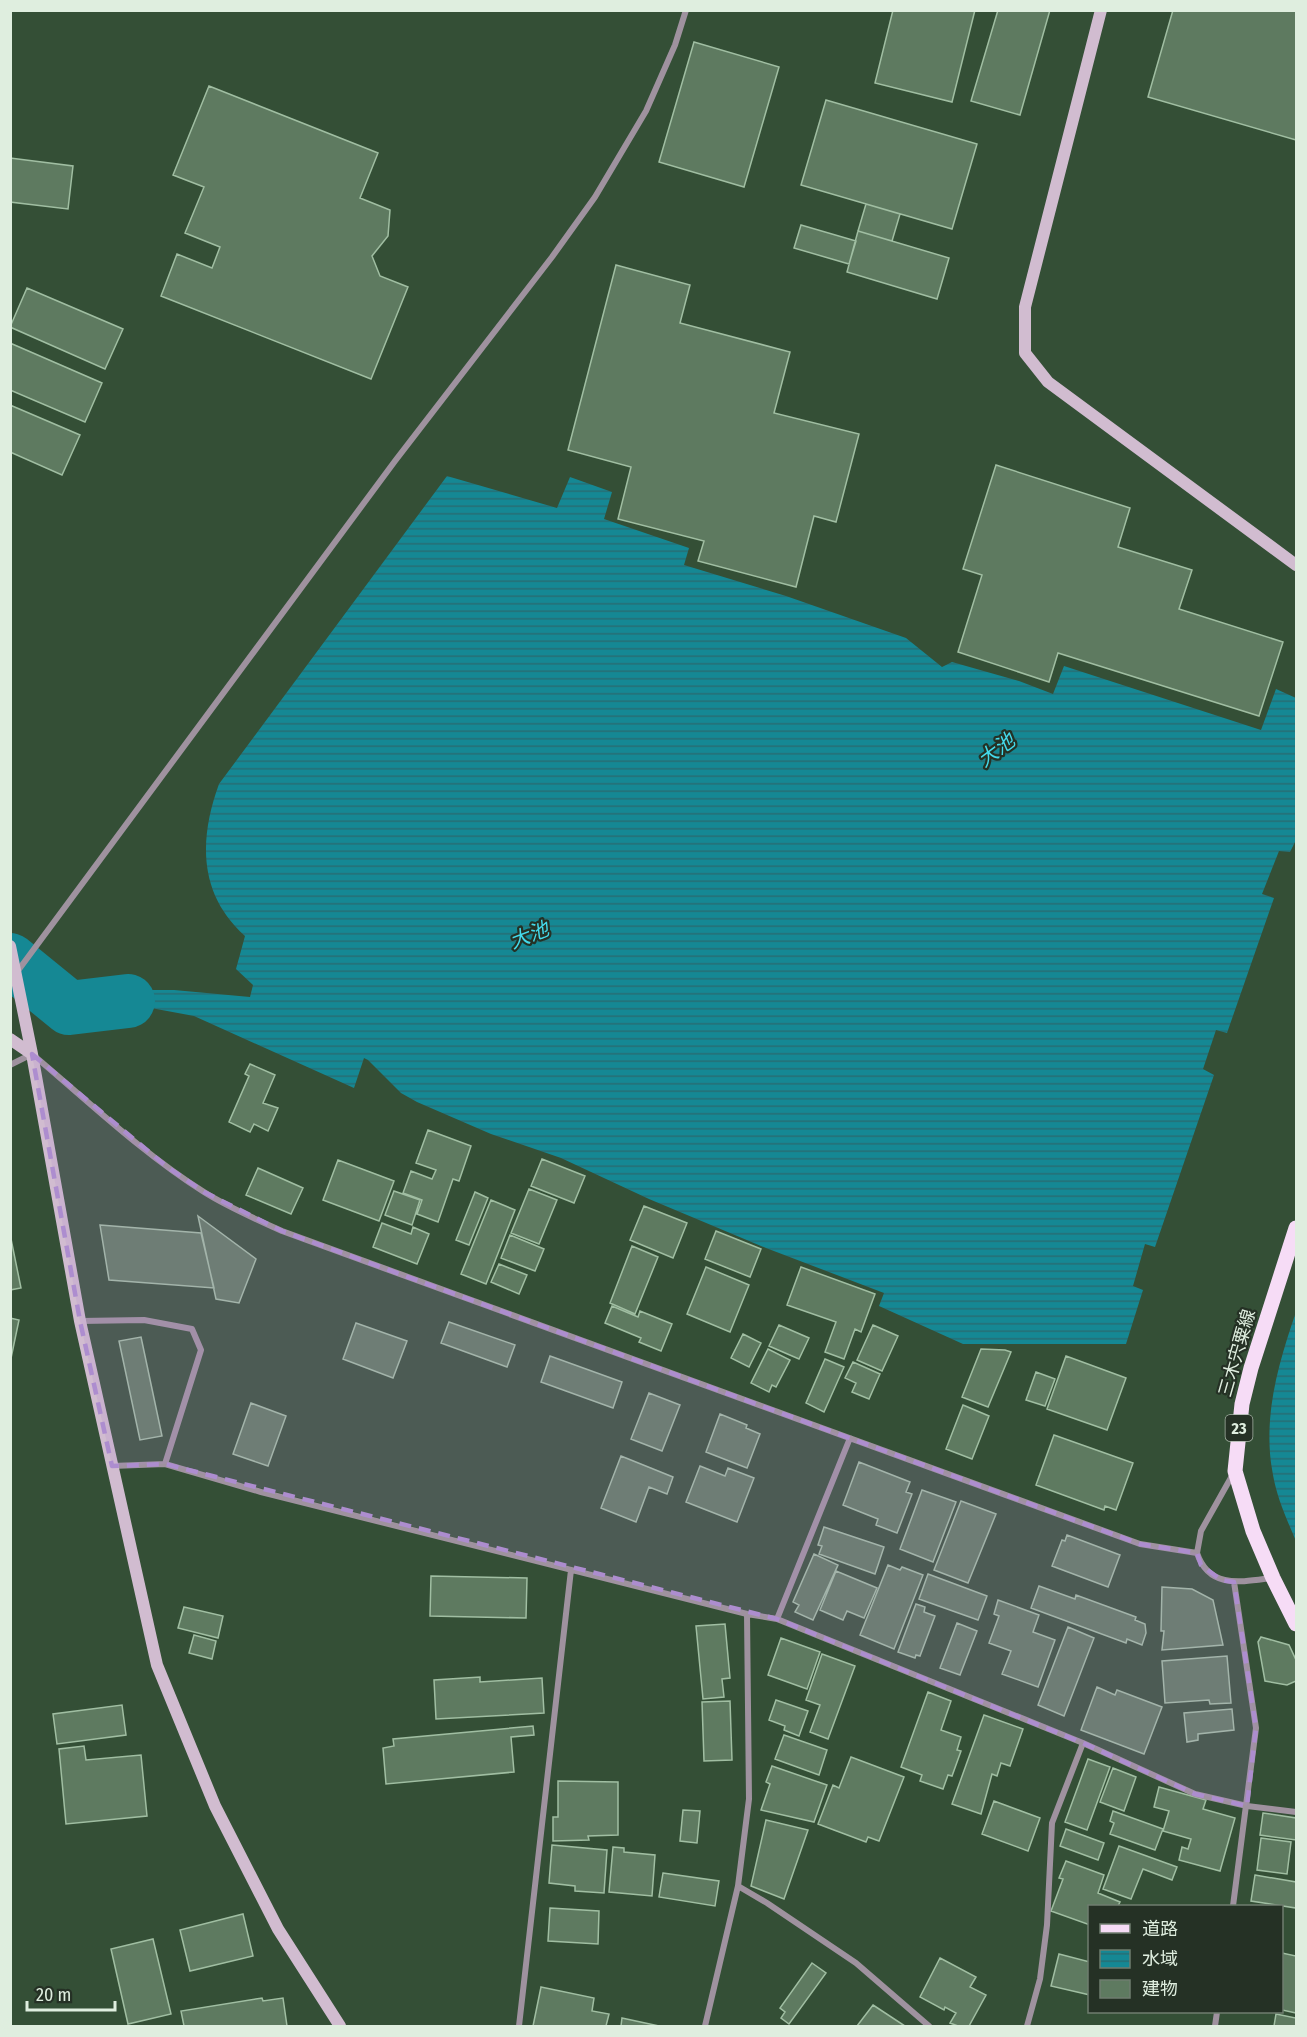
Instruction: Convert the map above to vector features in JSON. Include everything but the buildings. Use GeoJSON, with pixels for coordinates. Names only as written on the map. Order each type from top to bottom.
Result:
{"type":"FeatureCollection","features":[{"type":"Feature","properties":{"kind":"main road","name":"三木宍粟線"},"geometry":{"type":"LineString","coordinates":[[1296,1228],[1251,1368],[1242,1404],[1235,1471],[1253,1531],[1296,1624]]}},
{"type":"Feature","properties":{"kind":"street"},"geometry":{"type":"LineString","coordinates":[[16,972],[381,480],[552,257],[595,197],[646,111],[675,45],[686,10]]}},
{"type":"Feature","properties":{"kind":"street"},"geometry":{"type":"LineString","coordinates":[[1101,10],[1025,307],[1025,353],[1048,382],[1296,565]]}},
{"type":"Feature","properties":{"kind":"street"},"geometry":{"type":"LineString","coordinates":[[10,946],[32,1054],[80,1321],[157,1665],[215,1806],[278,1929],[340,2026]]}},
{"type":"Feature","properties":{"kind":"street"},"geometry":{"type":"LineString","coordinates":[[10,1039],[32,1054],[166,1166],[204,1192],[282,1231],[1140,1544],[1197,1553]]}},
{"type":"Feature","properties":{"kind":"street"},"geometry":{"type":"LineString","coordinates":[[10,1065],[32,1054]]}},
{"type":"Feature","properties":{"kind":"street"},"geometry":{"type":"LineString","coordinates":[[80,1321],[144,1320],[192,1329],[201,1350],[165,1464]]}},
{"type":"Feature","properties":{"kind":"street"},"geometry":{"type":"LineString","coordinates":[[777,1619],[849,1438]]}},
{"type":"Feature","properties":{"kind":"street"},"geometry":{"type":"LineString","coordinates":[[112,1466],[165,1464],[261,1492],[747,1614],[777,1619],[1083,1743],[1195,1794],[1248,1806],[1296,1812]]}},
{"type":"Feature","properties":{"kind":"street"},"geometry":{"type":"LineString","coordinates":[[1235,1471],[1201,1531],[1197,1553],[1201,1564],[1221,1580],[1234,1582],[1273,1578]]}},
{"type":"Feature","properties":{"kind":"street"},"geometry":{"type":"LineString","coordinates":[[519,2026],[571,1570]]}},
{"type":"Feature","properties":{"kind":"street"},"geometry":{"type":"LineString","coordinates":[[1233,1905],[1248,1806],[1256,1728],[1234,1582]]}},
{"type":"Feature","properties":{"kind":"street"},"geometry":{"type":"LineString","coordinates":[[705,2026],[738,1886],[749,1799],[747,1614]]}},
{"type":"Feature","properties":{"kind":"street"},"geometry":{"type":"LineString","coordinates":[[1027,2026],[1040,1979],[1047,1925],[1052,1823],[1083,1743]]}},
{"type":"Feature","properties":{"kind":"street"},"geometry":{"type":"LineString","coordinates":[[738,1886],[856,1963],[928,2026]]}},
{"type":"Feature","properties":{"kind":"highlighted area"},"geometry":{"type":"Polygon","coordinates":[[[32,1054],[166,1166],[204,1192],[282,1231],[1140,1544],[1197,1553],[1201,1565],[1221,1580],[1234,1582],[1256,1728],[1247,1806],[1195,1794],[1083,1743],[777,1619],[165,1464],[112,1466],[80,1321],[32,1054]]]}},
{"type":"Feature","properties":{"kind":"water"},"geometry":{"type":"Polygon","coordinates":[[[447,476],[557,508],[570,477],[612,492],[604,519],[689,548],[684,565],[786,596],[906,638],[942,667],[952,662],[1019,681],[1053,694],[1064,666],[1261,730],[1276,689],[1296,698],[1296,840],[1290,852],[1279,851],[1262,894],[1274,898],[1227,1033],[1216,1030],[1203,1069],[1214,1075],[1155,1247],[1145,1244],[1133,1286],[1143,1290],[1126,1344],[963,1344],[879,1306],[884,1293],[766,1248],[649,1199],[561,1158],[491,1134],[417,1102],[401,1093],[364,1058],[354,1088],[194,1016],[151,1008],[132,1008],[62,1020],[52,1003],[56,1000],[112,990],[174,990],[250,997],[253,985],[236,969],[245,936],[218,902],[207,865],[208,825],[219,784],[447,476]]]}},
{"type":"Feature","properties":{"kind":"water"},"geometry":{"type":"Polygon","coordinates":[[[1296,1312],[1296,1541],[1275,1484],[1269,1433],[1278,1372],[1296,1312]]]}},
{"type":"Feature","properties":{"kind":"waterway","name":"大池"},"geometry":{"type":"LineString","coordinates":[[10,960],[69,1008],[128,1001]]}}]}
